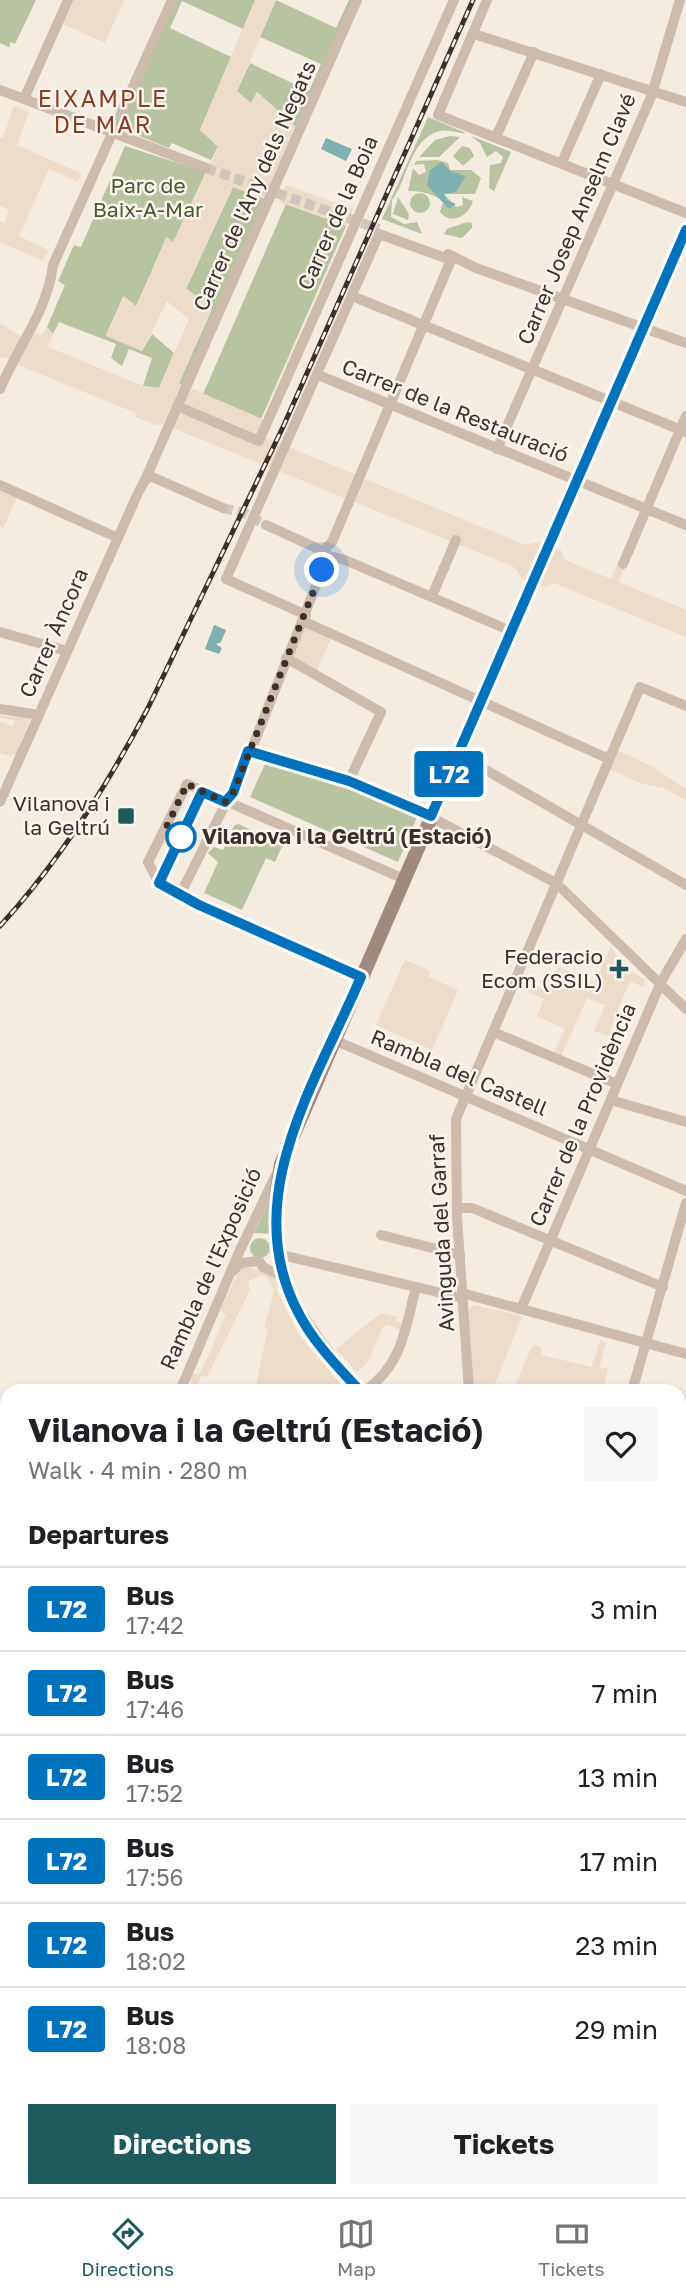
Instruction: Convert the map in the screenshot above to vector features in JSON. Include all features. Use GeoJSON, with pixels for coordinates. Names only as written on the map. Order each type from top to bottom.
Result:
{"type":"FeatureCollection","features":[{"type":"Feature","properties":{"kind":"street"},"geometry":{"type":"LineString","coordinates":[[24,99],[68,0]]}},
{"type":"Feature","properties":{"kind":"street"},"geometry":{"type":"LineString","coordinates":[[0,388],[51,283],[53,265],[172,0]]}},
{"type":"Feature","properties":{"kind":"street","name":"Carrer de l'Any dels Negats"},"geometry":{"type":"LineString","coordinates":[[177,406],[357,0]]}},
{"type":"Feature","properties":{"kind":"street","name":"Carrer de la Boia"},"geometry":{"type":"LineString","coordinates":[[177,406],[259,441],[454,0]]}},
{"type":"Feature","properties":{"kind":"street"},"geometry":{"type":"LineString","coordinates":[[487,0],[439,115],[614,182],[686,213]]}},
{"type":"Feature","properties":{"kind":"street","name":"Carrer Josep Anselm Clavé"},"geometry":{"type":"LineString","coordinates":[[497,449],[653,91],[680,0]]}},
{"type":"Feature","properties":{"kind":"street"},"geometry":{"type":"LineString","coordinates":[[474,33],[686,102]]}},
{"type":"Feature","properties":{"kind":"street"},"geometry":{"type":"LineString","coordinates":[[496,137],[534,52]]}},
{"type":"Feature","properties":{"kind":"street"},"geometry":{"type":"LineString","coordinates":[[562,162],[601,74]]}},
{"type":"Feature","properties":{"kind":"street"},"geometry":{"type":"LineString","coordinates":[[0,90],[206,168]]}},
{"type":"Feature","properties":{"kind":"street","name":"Rambla de l'Exposició"},"geometry":{"type":"LineString","coordinates":[[183,1384],[686,230]]}},
{"type":"Feature","properties":{"kind":"street"},"geometry":{"type":"LineString","coordinates":[[609,759],[226,579],[318,375],[379,231],[686,344]]}},
{"type":"Feature","properties":{"kind":"street"},"geometry":{"type":"LineString","coordinates":[[181,892],[225,802],[233,793],[286,658],[305,618],[325,555],[453,258]]}},
{"type":"Feature","properties":{"kind":"street"},"geometry":{"type":"LineString","coordinates":[[352,296],[683,431]]}},
{"type":"Feature","properties":{"kind":"street","name":"Carrer de la Restauració"},"geometry":{"type":"LineString","coordinates":[[318,375],[686,525]]}},
{"type":"Feature","properties":{"kind":"street","name":"Carrer Àncora"},"geometry":{"type":"LineString","coordinates":[[0,802],[177,406]]}},
{"type":"Feature","properties":{"kind":"street"},"geometry":{"type":"LineString","coordinates":[[623,564],[683,431],[686,416]]}},
{"type":"Feature","properties":{"kind":"street"},"geometry":{"type":"LineString","coordinates":[[148,476],[223,508]]}},
{"type":"Feature","properties":{"kind":"street"},"geometry":{"type":"LineString","coordinates":[[0,485],[118,538]]}},
{"type":"Feature","properties":{"kind":"street"},"geometry":{"type":"LineString","coordinates":[[266,526],[325,555],[432,596],[511,631]]}},
{"type":"Feature","properties":{"kind":"street"},"geometry":{"type":"LineString","coordinates":[[432,596],[456,540]]}},
{"type":"Feature","properties":{"kind":"street"},"geometry":{"type":"LineString","coordinates":[[0,632],[67,651]]}},
{"type":"Feature","properties":{"kind":"street"},"geometry":{"type":"LineString","coordinates":[[286,658],[381,712],[349,781]]}},
{"type":"Feature","properties":{"kind":"street","name":"Avinguda del Garraf"},"geometry":{"type":"LineString","coordinates":[[468,1384],[454,1139],[456,1119],[463,1096],[493,1032],[640,687],[686,706]]}},
{"type":"Feature","properties":{"kind":"street"},"geometry":{"type":"LineString","coordinates":[[0,709],[39,715]]}},
{"type":"Feature","properties":{"kind":"street"},"geometry":{"type":"LineString","coordinates":[[248,751],[349,781],[431,816],[556,883],[686,1009]]}},
{"type":"Feature","properties":{"kind":"street"},"geometry":{"type":"LineString","coordinates":[[458,754],[686,885]]}},
{"type":"Feature","properties":{"kind":"street"},"geometry":{"type":"LineString","coordinates":[[361,977],[199,905],[181,892],[159,883],[148,862],[187,784],[404,879]]}},
{"type":"Feature","properties":{"kind":"street","name":"Carrer de la Providència"},"geometry":{"type":"LineString","coordinates":[[521,1309],[661,982],[686,939]]}},
{"type":"Feature","properties":{"kind":"street"},"geometry":{"type":"LineString","coordinates":[[493,1032],[617,1084]]}},
{"type":"Feature","properties":{"kind":"street","name":"Rambla del Castell"},"geometry":{"type":"LineString","coordinates":[[334,1040],[686,1191]]}},
{"type":"Feature","properties":{"kind":"street"},"geometry":{"type":"LineString","coordinates":[[611,1100],[686,1122]]}},
{"type":"Feature","properties":{"kind":"street","name":"Rambla de l'Exposició"},"geometry":{"type":"LineString","coordinates":[[281,1164],[275,1216],[282,1276],[305,1325],[357,1384]]}},
{"type":"Feature","properties":{"kind":"street"},"geometry":{"type":"LineString","coordinates":[[634,1384],[686,1203]]}},
{"type":"Feature","properties":{"kind":"street"},"geometry":{"type":"LineString","coordinates":[[458,1208],[472,1208],[663,1287]]}},
{"type":"Feature","properties":{"kind":"street"},"geometry":{"type":"LineString","coordinates":[[381,1235],[460,1255]]}},
{"type":"Feature","properties":{"kind":"street"},"geometry":{"type":"LineString","coordinates":[[278,1254],[521,1309],[686,1354]]}},
{"type":"Feature","properties":{"kind":"street"},"geometry":{"type":"LineString","coordinates":[[232,1272],[240,1263],[258,1261],[263,1267],[282,1276]]}},
{"type":"Feature","properties":{"kind":"street"},"geometry":{"type":"LineString","coordinates":[[374,1384],[383,1378],[394,1364],[416,1287]]}},
{"type":"Feature","properties":{"kind":"green space"},"geometry":{"type":"Polygon","coordinates":[[[0,0],[36,0],[15,44],[11,42],[9,47],[0,43],[0,0]]]}},
{"type":"Feature","properties":{"kind":"green space"},"geometry":{"type":"Polygon","coordinates":[[[176,0],[255,0],[243,29],[182,1],[170,28],[231,57],[200,130],[218,146],[211,160],[172,143],[169,148],[124,130],[121,124],[176,0]]]}},
{"type":"Feature","properties":{"kind":"green space"},"geometry":{"type":"Polygon","coordinates":[[[276,0],[336,28],[349,0],[353,0],[178,396],[174,394],[212,309],[186,289],[233,187],[264,198],[296,127],[257,92],[251,104],[237,91],[250,63],[309,91],[321,64],[260,37],[276,0]]]}},
{"type":"Feature","properties":{"kind":"green space"},"geometry":{"type":"Polygon","coordinates":[[[428,117],[466,133],[440,131],[422,142],[392,200],[391,217],[404,224],[417,222],[422,234],[382,219],[428,117]]]}},
{"type":"Feature","properties":{"kind":"green space"},"geometry":{"type":"Polygon","coordinates":[[[450,136],[460,137],[439,157],[419,157],[435,140],[450,136]]]}},
{"type":"Feature","properties":{"kind":"green space"},"geometry":{"type":"Polygon","coordinates":[[[471,136],[511,152],[494,191],[489,188],[490,165],[501,163],[503,157],[496,151],[487,157],[480,143],[471,136]]]}},
{"type":"Feature","properties":{"kind":"green space","name":"Parc de Baix-A-Mar"},"geometry":{"type":"Polygon","coordinates":[[[125,146],[206,172],[173,243],[166,238],[136,307],[123,297],[106,335],[142,351],[152,334],[174,353],[159,388],[143,386],[152,358],[129,349],[122,366],[111,358],[116,344],[59,322],[53,334],[47,327],[65,285],[58,281],[74,245],[81,247],[125,146]]]}},
{"type":"Feature","properties":{"kind":"green space"},"geometry":{"type":"Polygon","coordinates":[[[462,146],[470,148],[474,156],[463,166],[453,156],[462,146]]]}},
{"type":"Feature","properties":{"kind":"green space"},"geometry":{"type":"Polygon","coordinates":[[[437,160],[448,163],[450,170],[471,170],[481,178],[475,194],[444,194],[456,207],[463,205],[462,197],[473,201],[464,215],[454,219],[440,212],[443,202],[436,197],[423,192],[408,191],[413,168],[419,175],[426,172],[424,164],[414,165],[416,161],[437,160]]]}},
{"type":"Feature","properties":{"kind":"green space"},"geometry":{"type":"Polygon","coordinates":[[[420,193],[427,196],[430,203],[427,210],[420,213],[413,210],[410,203],[413,196],[420,193]]]}},
{"type":"Feature","properties":{"kind":"green space"},"geometry":{"type":"Polygon","coordinates":[[[398,197],[409,214],[408,220],[393,214],[398,197]]]}},
{"type":"Feature","properties":{"kind":"green space"},"geometry":{"type":"Polygon","coordinates":[[[286,204],[346,226],[261,419],[203,394],[286,204]]]}},
{"type":"Feature","properties":{"kind":"green space"},"geometry":{"type":"Polygon","coordinates":[[[467,222],[472,223],[472,228],[462,238],[444,234],[447,229],[467,222]]]}},
{"type":"Feature","properties":{"kind":"green space"},"geometry":{"type":"Polygon","coordinates":[[[266,762],[347,787],[417,817],[398,862],[250,797],[266,762]]]}},
{"type":"Feature","properties":{"kind":"green space"},"geometry":{"type":"Polygon","coordinates":[[[238,824],[283,844],[275,862],[266,858],[242,910],[204,893],[218,862],[208,853],[214,847],[223,850],[234,826],[238,824]]]}},
{"type":"Feature","properties":{"kind":"green space"},"geometry":{"type":"Polygon","coordinates":[[[272,1195],[271,1234],[254,1233],[272,1195]]]}},
{"type":"Feature","properties":{"kind":"green space"},"geometry":{"type":"Polygon","coordinates":[[[260,1238],[267,1241],[270,1248],[267,1255],[260,1258],[253,1255],[250,1248],[253,1241],[260,1238]]]}},
{"type":"Feature","properties":{"kind":"shaded area"},"geometry":{"type":"Polygon","coordinates":[[[72,0],[124,0],[105,43],[61,23],[72,0]]]}},
{"type":"Feature","properties":{"kind":"shaded area"},"geometry":{"type":"Polygon","coordinates":[[[255,0],[276,0],[237,91],[251,103],[257,92],[296,127],[264,199],[233,187],[186,288],[212,308],[179,383],[267,421],[266,437],[269,439],[525,545],[543,541],[561,550],[565,560],[611,579],[618,563],[625,565],[619,582],[686,610],[686,637],[554,583],[545,587],[523,579],[514,567],[163,424],[156,425],[135,417],[136,413],[18,365],[12,359],[0,357],[0,323],[22,337],[26,330],[42,335],[47,327],[53,334],[48,347],[143,386],[159,388],[189,319],[167,301],[142,351],[106,336],[124,296],[136,306],[167,237],[173,242],[218,147],[200,130],[255,0]]]}},
{"type":"Feature","properties":{"kind":"shaded area"},"geometry":{"type":"Polygon","coordinates":[[[14,106],[29,112],[17,145],[82,174],[78,182],[49,169],[19,236],[48,250],[43,261],[0,242],[0,221],[5,223],[9,210],[0,205],[0,137],[3,138],[14,106]]]}},
{"type":"Feature","properties":{"kind":"shaded area"},"geometry":{"type":"Polygon","coordinates":[[[286,185],[353,209],[346,226],[279,202],[286,185]]]}},
{"type":"Feature","properties":{"kind":"shaded area"},"geometry":{"type":"Polygon","coordinates":[[[0,487],[17,498],[3,528],[0,526],[0,487]]]}},
{"type":"Feature","properties":{"kind":"shaded area"},"geometry":{"type":"Polygon","coordinates":[[[304,625],[332,637],[316,672],[290,658],[304,625]]]}},
{"type":"Feature","properties":{"kind":"shaded area"},"geometry":{"type":"Polygon","coordinates":[[[0,715],[30,719],[17,753],[11,756],[0,753],[0,722],[13,726],[15,720],[0,718],[0,715]]]}},
{"type":"Feature","properties":{"kind":"shaded area"},"geometry":{"type":"Polygon","coordinates":[[[617,750],[653,767],[686,789],[686,800],[664,788],[643,784],[609,769],[617,750]]]}},
{"type":"Feature","properties":{"kind":"shaded area"},"geometry":{"type":"Polygon","coordinates":[[[611,946],[622,966],[646,980],[643,987],[630,981],[609,1031],[615,1034],[614,1037],[594,1031],[605,1005],[587,998],[561,1056],[554,1053],[565,1029],[537,1016],[544,999],[520,988],[523,980],[548,991],[558,967],[595,983],[611,946]]]}},
{"type":"Feature","properties":{"kind":"shaded area"},"geometry":{"type":"Polygon","coordinates":[[[405,960],[430,971],[428,977],[458,990],[432,1050],[376,1025],[405,960]]]}},
{"type":"Feature","properties":{"kind":"shaded area"},"geometry":{"type":"Polygon","coordinates":[[[241,1266],[271,1273],[281,1285],[276,1289],[298,1334],[340,1384],[256,1384],[268,1327],[264,1329],[274,1291],[268,1278],[261,1275],[248,1281],[250,1290],[207,1377],[201,1376],[197,1384],[192,1384],[189,1382],[193,1373],[199,1375],[226,1314],[220,1311],[241,1266]]]}},
{"type":"Feature","properties":{"kind":"shaded area"},"geometry":{"type":"Polygon","coordinates":[[[473,1305],[522,1316],[495,1384],[473,1384],[469,1310],[473,1305]]]}},
{"type":"Feature","properties":{"kind":"shaded area"},"geometry":{"type":"Polygon","coordinates":[[[381,1313],[397,1317],[396,1321],[402,1323],[400,1330],[388,1325],[383,1327],[367,1363],[357,1372],[336,1349],[381,1313]]]}},
{"type":"Feature","properties":{"kind":"shaded area"},"geometry":{"type":"Polygon","coordinates":[[[600,1340],[606,1342],[599,1369],[608,1368],[604,1384],[516,1384],[533,1344],[542,1348],[541,1355],[592,1367],[600,1340]]]}},
{"type":"Feature","properties":{"kind":"water"},"geometry":{"type":"Polygon","coordinates":[[[326,138],[352,149],[346,161],[321,149],[326,138]]]}},
{"type":"Feature","properties":{"kind":"water"},"geometry":{"type":"Polygon","coordinates":[[[442,162],[450,171],[466,176],[456,192],[444,194],[447,200],[456,204],[449,209],[427,185],[430,170],[442,162]]]}},
{"type":"Feature","properties":{"kind":"water"},"geometry":{"type":"Polygon","coordinates":[[[214,625],[226,630],[221,642],[216,644],[222,648],[219,654],[205,649],[214,625]]]}},
{"type":"Feature","properties":{"kind":"tunnel"},"geometry":{"type":"LineString","coordinates":[[206,168],[379,229]]}},
{"type":"Feature","properties":{"kind":"tunnel"},"geometry":{"type":"LineString","coordinates":[[223,508],[244,513],[266,525]]}},
{"type":"Feature","properties":{"kind":"railway"},"geometry":{"type":"LineString","coordinates":[[0,926],[43,875],[81,822],[148,708],[283,427],[473,0]]}},
{"type":"Feature","properties":{"kind":"bus line","name":"L72"},"geometry":{"type":"LineString","coordinates":[[354,1384],[329,1357],[298,1314],[282,1276],[275,1241],[275,1216],[281,1164],[287,1147],[361,977],[199,905],[181,892],[159,883],[202,792],[225,802],[233,793],[247,761],[248,751],[349,781],[431,816],[686,230]]}},
{"type":"Feature","properties":{"kind":"place","name":"Vilanova i la Geltrú"},"geometry":{"type":"Point","coordinates":[126,816]}},
{"type":"Feature","properties":{"kind":"place","name":"Vilanova i la Geltrú (Estació)"},"geometry":{"type":"Point","coordinates":[181,837]}},
{"type":"Feature","properties":{"kind":"place","name":"Federacio Ecom (SSIL)"},"geometry":{"type":"Point","coordinates":[619,969]}},
{"type":"Feature","properties":{"kind":"district","name":"EIXAMPLE DE MAR"},"geometry":{"type":"Point","coordinates":[103,112]}},
{"type":"Feature","properties":{"kind":"route"},"geometry":{"type":"LineString","coordinates":[[181,837],[164,832],[187,784],[225,802],[233,793],[322,570]]}}]}
